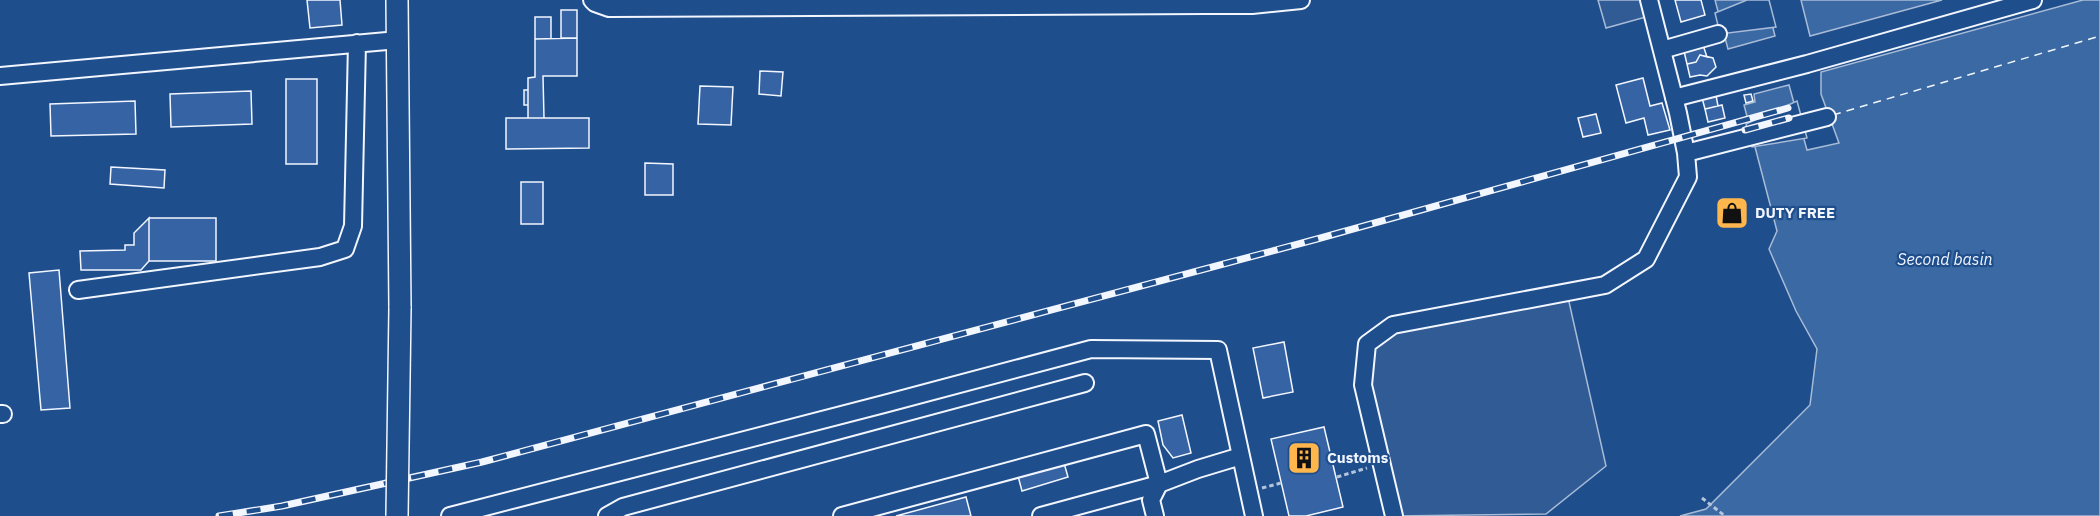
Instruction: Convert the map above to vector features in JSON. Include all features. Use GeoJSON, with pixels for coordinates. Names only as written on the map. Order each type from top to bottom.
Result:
{"type":"FeatureCollection","features":[{"type":"Feature","properties":{"kind":"main road"},"geometry":{"type":"LineString","coordinates":[[397,0],[400,308],[397,516]]}},
{"type":"Feature","properties":{"kind":"street"},"geometry":{"type":"LineString","coordinates":[[592,0],[609,8],[1252,5],[1301,0]]}},
{"type":"Feature","properties":{"kind":"street"},"geometry":{"type":"LineString","coordinates":[[1394,516],[1363,385],[1367,344],[1393,326],[1605,285],[1646,259],[1688,177],[1686,153],[1674,98],[1649,0]]}},
{"type":"Feature","properties":{"kind":"street"},"geometry":{"type":"LineString","coordinates":[[1674,98],[1807,64],[2033,0]]}},
{"type":"Feature","properties":{"kind":"street"},"geometry":{"type":"LineString","coordinates":[[1662,50],[1719,34]]}},
{"type":"Feature","properties":{"kind":"street"},"geometry":{"type":"LineString","coordinates":[[0,76],[398,40]]}},
{"type":"Feature","properties":{"kind":"street"},"geometry":{"type":"LineString","coordinates":[[78,290],[320,257],[345,249],[353,226],[357,44]]}},
{"type":"Feature","properties":{"kind":"street"},"geometry":{"type":"LineString","coordinates":[[1686,153],[1827,117]]}},
{"type":"Feature","properties":{"kind":"street"},"geometry":{"type":"LineString","coordinates":[[450,516],[1091,349],[1218,350],[1254,516]]}},
{"type":"Feature","properties":{"kind":"street"},"geometry":{"type":"LineString","coordinates":[[608,516],[623,507],[1085,382]]}},
{"type":"Feature","properties":{"kind":"street"},"geometry":{"type":"LineString","coordinates":[[842,516],[1146,434],[1159,484],[1151,500],[1155,516]]}},
{"type":"Feature","properties":{"kind":"street"},"geometry":{"type":"LineString","coordinates":[[1041,516],[1159,484],[1241,456]]}},
{"type":"Feature","properties":{"kind":"path"},"geometry":{"type":"LineString","coordinates":[[1337,477],[1383,464]]}},
{"type":"Feature","properties":{"kind":"path"},"geometry":{"type":"LineString","coordinates":[[1702,498],[1725,516]]}},
{"type":"Feature","properties":{"kind":"shaded area"},"geometry":{"type":"Polygon","coordinates":[[[1598,0],[1649,0],[1653,15],[1606,28],[1598,0]]]}},
{"type":"Feature","properties":{"kind":"shaded area"},"geometry":{"type":"Polygon","coordinates":[[[1567,293],[1606,466],[1546,514],[1394,516],[1363,385],[1367,344],[1393,325],[1567,293]]]}},
{"type":"Feature","properties":{"kind":"water"},"geometry":{"type":"Polygon","coordinates":[[[1715,0],[1766,0],[1775,36],[1728,49],[1715,0]]]}},
{"type":"Feature","properties":{"kind":"water"},"geometry":{"type":"Polygon","coordinates":[[[1801,0],[1942,0],[1810,36],[1801,0]]]}},
{"type":"Feature","properties":{"kind":"water","name":"Second basin"},"geometry":{"type":"Polygon","coordinates":[[[2083,0],[2100,0],[2100,516],[1680,516],[1706,509],[1810,405],[1817,349],[1796,311],[1769,249],[1777,231],[1744,105],[1755,102],[1754,94],[1789,85],[1807,150],[1839,143],[1821,94],[1821,72],[2083,0]]]}},
{"type":"Feature","properties":{"kind":"pier"},"geometry":{"type":"Polygon","coordinates":[[[1747,0],[1769,0],[1776,27],[1720,34],[1715,13],[1747,0]]]}},
{"type":"Feature","properties":{"kind":"pier"},"geometry":{"type":"Polygon","coordinates":[[[1797,101],[1807,138],[1752,147],[1746,124],[1797,101]]]}},
{"type":"Feature","properties":{"kind":"building"},"geometry":{"type":"Polygon","coordinates":[[[307,0],[340,0],[342,25],[310,28],[307,0]]]}},
{"type":"Feature","properties":{"kind":"building"},"geometry":{"type":"Polygon","coordinates":[[[1675,0],[1701,0],[1705,15],[1681,22],[1675,0]]]}},
{"type":"Feature","properties":{"kind":"building"},"geometry":{"type":"Polygon","coordinates":[[[561,10],[577,10],[577,38],[561,38],[561,10]]]}},
{"type":"Feature","properties":{"kind":"building"},"geometry":{"type":"Polygon","coordinates":[[[535,17],[551,17],[551,39],[535,39],[535,17]]]}},
{"type":"Feature","properties":{"kind":"building"},"geometry":{"type":"Polygon","coordinates":[[[577,38],[577,76],[543,76],[544,118],[528,118],[528,78],[535,77],[535,39],[577,38]]]}},
{"type":"Feature","properties":{"kind":"building"},"geometry":{"type":"Polygon","coordinates":[[[1702,42],[1707,57],[1700,55],[1696,62],[1687,64],[1683,47],[1702,42]]]}},
{"type":"Feature","properties":{"kind":"building"},"geometry":{"type":"Polygon","coordinates":[[[1700,55],[1713,58],[1716,67],[1707,76],[1690,77],[1687,64],[1696,62],[1700,55]]]}},
{"type":"Feature","properties":{"kind":"building"},"geometry":{"type":"Polygon","coordinates":[[[760,71],[783,72],[781,96],[759,94],[760,71]]]}},
{"type":"Feature","properties":{"kind":"building"},"geometry":{"type":"Polygon","coordinates":[[[1643,78],[1650,106],[1662,103],[1670,130],[1648,135],[1644,118],[1626,123],[1616,85],[1643,78]]]}},
{"type":"Feature","properties":{"kind":"building"},"geometry":{"type":"Polygon","coordinates":[[[286,79],[317,79],[317,164],[286,164],[286,79]]]}},
{"type":"Feature","properties":{"kind":"building"},"geometry":{"type":"Polygon","coordinates":[[[700,86],[733,87],[731,125],[698,124],[700,86]]]}},
{"type":"Feature","properties":{"kind":"building"},"geometry":{"type":"Polygon","coordinates":[[[524,90],[528,90],[528,105],[524,105],[524,90]]]}},
{"type":"Feature","properties":{"kind":"building"},"geometry":{"type":"Polygon","coordinates":[[[1715,90],[1718,106],[1705,109],[1701,94],[1715,90]]]}},
{"type":"Feature","properties":{"kind":"building"},"geometry":{"type":"Polygon","coordinates":[[[251,91],[252,124],[171,127],[170,94],[251,91]]]}},
{"type":"Feature","properties":{"kind":"building"},"geometry":{"type":"Polygon","coordinates":[[[1751,94],[1753,101],[1746,103],[1744,95],[1751,94]]]}},
{"type":"Feature","properties":{"kind":"building"},"geometry":{"type":"Polygon","coordinates":[[[135,101],[136,134],[51,136],[50,104],[135,101]]]}},
{"type":"Feature","properties":{"kind":"building"},"geometry":{"type":"Polygon","coordinates":[[[1722,105],[1725,118],[1708,122],[1705,109],[1722,105]]]}},
{"type":"Feature","properties":{"kind":"building"},"geometry":{"type":"Polygon","coordinates":[[[1596,114],[1601,133],[1583,137],[1578,118],[1596,114]]]}},
{"type":"Feature","properties":{"kind":"building"},"geometry":{"type":"Polygon","coordinates":[[[506,118],[589,118],[589,148],[506,149],[506,118]]]}},
{"type":"Feature","properties":{"kind":"building"},"geometry":{"type":"Polygon","coordinates":[[[645,163],[673,164],[673,195],[645,195],[645,163]]]}},
{"type":"Feature","properties":{"kind":"building"},"geometry":{"type":"Polygon","coordinates":[[[111,167],[165,170],[164,188],[110,184],[111,167]]]}},
{"type":"Feature","properties":{"kind":"building"},"geometry":{"type":"Polygon","coordinates":[[[521,182],[543,182],[543,224],[521,224],[521,182]]]}},
{"type":"Feature","properties":{"kind":"building","name":"DUTY FREE"},"geometry":{"type":"Polygon","coordinates":[[[1738,198],[1744,223],[1726,227],[1719,203],[1738,198]]]}},
{"type":"Feature","properties":{"kind":"building"},"geometry":{"type":"Polygon","coordinates":[[[149,218],[216,218],[216,261],[149,261],[149,218]]]}},
{"type":"Feature","properties":{"kind":"building"},"geometry":{"type":"Polygon","coordinates":[[[149,218],[149,261],[141,270],[81,270],[80,251],[125,250],[125,245],[134,245],[134,233],[149,218]]]}},
{"type":"Feature","properties":{"kind":"building"},"geometry":{"type":"Polygon","coordinates":[[[59,270],[70,408],[41,410],[29,273],[59,270]]]}},
{"type":"Feature","properties":{"kind":"building"},"geometry":{"type":"Polygon","coordinates":[[[1284,342],[1293,392],[1263,398],[1253,348],[1284,342]]]}},
{"type":"Feature","properties":{"kind":"building"},"geometry":{"type":"Polygon","coordinates":[[[1182,415],[1191,453],[1173,458],[1163,445],[1158,421],[1182,415]]]}},
{"type":"Feature","properties":{"kind":"building","name":"Customs"},"geometry":{"type":"Polygon","coordinates":[[[1324,427],[1343,507],[1306,516],[1289,516],[1271,439],[1324,427]]]}},
{"type":"Feature","properties":{"kind":"building"},"geometry":{"type":"Polygon","coordinates":[[[1064,463],[1068,477],[1022,491],[1018,476],[1064,463]]]}},
{"type":"Feature","properties":{"kind":"building"},"geometry":{"type":"Polygon","coordinates":[[[966,497],[971,516],[896,516],[966,497]]]}},
{"type":"Feature","properties":{"kind":"ferry route"},"geometry":{"type":"LineString","coordinates":[[1833,115],[2100,36]]}},
{"type":"Feature","properties":{"kind":"railway"},"geometry":{"type":"LineString","coordinates":[[219,516],[282,506],[482,462],[1317,239],[1788,108]]}},
{"type":"Feature","properties":{"kind":"railway"},"geometry":{"type":"LineString","coordinates":[[1745,130],[1789,118]]}},
{"type":"Feature","properties":{"kind":"place","name":"DUTY FREE"},"geometry":{"type":"Point","coordinates":[1732,213]}},
{"type":"Feature","properties":{"kind":"place","name":"Customs"},"geometry":{"type":"Point","coordinates":[1304,458]}}]}
